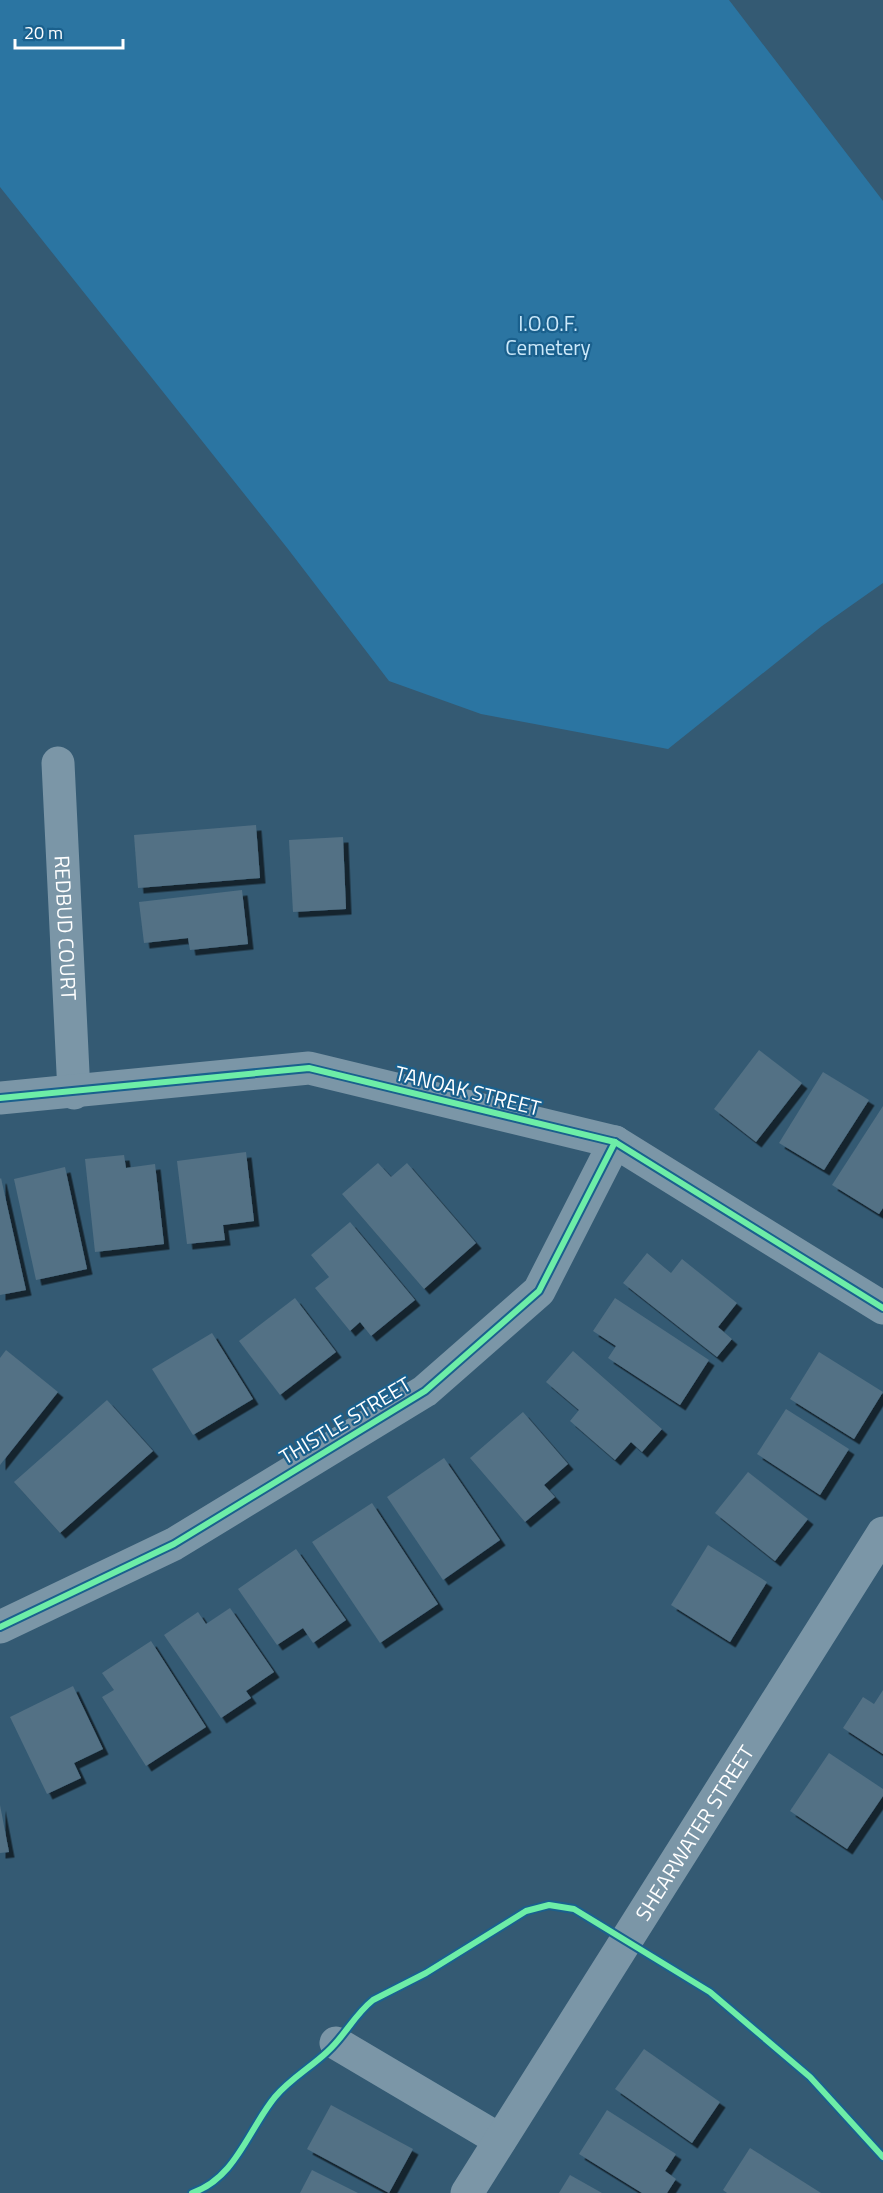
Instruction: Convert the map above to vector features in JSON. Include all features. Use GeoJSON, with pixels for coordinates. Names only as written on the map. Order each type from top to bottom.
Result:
{"type":"FeatureCollection","features":[{"type":"Feature","properties":{"kind":"street","name":"REDBUD COURT"},"geometry":{"type":"LineString","coordinates":[[58,763],[74,1093]]}},
{"type":"Feature","properties":{"kind":"street","name":"TANOAK STREET"},"geometry":{"type":"LineString","coordinates":[[0,1098],[74,1093],[309,1068],[615,1142],[883,1308]]}},
{"type":"Feature","properties":{"kind":"street","name":"THISTLE STREET"},"geometry":{"type":"LineString","coordinates":[[0,1627],[174,1544],[425,1391],[539,1291],[615,1142]]}},
{"type":"Feature","properties":{"kind":"street","name":"SHEARWATER STREET"},"geometry":{"type":"LineString","coordinates":[[467,2193],[883,1533]]}},
{"type":"Feature","properties":{"kind":"street"},"geometry":{"type":"LineString","coordinates":[[336,2043],[500,2140]]}},
{"type":"Feature","properties":{"kind":"green space","name":"I.O.O.F. Cemetery"},"geometry":{"type":"Polygon","coordinates":[[[0,0],[729,0],[883,201],[883,583],[822,626],[668,749],[481,714],[389,681],[288,549],[0,187],[0,0]]]}},
{"type":"Feature","properties":{"kind":"building"},"geometry":{"type":"Polygon","coordinates":[[[256,825],[260,878],[138,888],[134,835],[256,825]]]}},
{"type":"Feature","properties":{"kind":"building"},"geometry":{"type":"Polygon","coordinates":[[[343,837],[346,909],[293,912],[289,840],[343,837]]]}},
{"type":"Feature","properties":{"kind":"building"},"geometry":{"type":"Polygon","coordinates":[[[242,890],[248,944],[190,950],[188,938],[144,943],[139,902],[242,890]]]}},
{"type":"Feature","properties":{"kind":"building"},"geometry":{"type":"Polygon","coordinates":[[[759,1050],[802,1083],[756,1142],[714,1109],[759,1050]]]}},
{"type":"Feature","properties":{"kind":"building"},"geometry":{"type":"Polygon","coordinates":[[[823,1072],[869,1100],[824,1170],[779,1143],[823,1072]]]}},
{"type":"Feature","properties":{"kind":"building"},"geometry":{"type":"Polygon","coordinates":[[[883,1106],[883,1208],[879,1214],[832,1185],[883,1106]]]}},
{"type":"Feature","properties":{"kind":"building"},"geometry":{"type":"Polygon","coordinates":[[[246,1152],[254,1221],[223,1225],[225,1240],[187,1244],[177,1161],[246,1152]]]}},
{"type":"Feature","properties":{"kind":"building"},"geometry":{"type":"Polygon","coordinates":[[[124,1155],[126,1168],[155,1164],[164,1244],[95,1252],[85,1159],[124,1155]]]}},
{"type":"Feature","properties":{"kind":"building"},"geometry":{"type":"Polygon","coordinates":[[[378,1163],[391,1177],[407,1163],[476,1243],[424,1289],[342,1194],[378,1163]]]}},
{"type":"Feature","properties":{"kind":"building"},"geometry":{"type":"Polygon","coordinates":[[[65,1167],[87,1269],[36,1280],[14,1179],[65,1167]]]}},
{"type":"Feature","properties":{"kind":"building"},"geometry":{"type":"Polygon","coordinates":[[[0,1179],[26,1290],[0,1295],[0,1179]]]}},
{"type":"Feature","properties":{"kind":"building"},"geometry":{"type":"Polygon","coordinates":[[[350,1222],[415,1300],[371,1336],[360,1322],[350,1331],[315,1288],[329,1277],[311,1255],[350,1222]]]}},
{"type":"Feature","properties":{"kind":"building"},"geometry":{"type":"Polygon","coordinates":[[[647,1253],[671,1273],[682,1259],[737,1303],[718,1327],[732,1339],[717,1357],[623,1283],[647,1253]]]}},
{"type":"Feature","properties":{"kind":"building"},"geometry":{"type":"Polygon","coordinates":[[[295,1298],[336,1352],[280,1395],[239,1341],[295,1298]]]}},
{"type":"Feature","properties":{"kind":"building"},"geometry":{"type":"Polygon","coordinates":[[[615,1298],[709,1360],[680,1405],[608,1358],[616,1346],[593,1331],[615,1298]]]}},
{"type":"Feature","properties":{"kind":"building"},"geometry":{"type":"Polygon","coordinates":[[[212,1333],[253,1399],[193,1435],[152,1369],[212,1333]]]}},
{"type":"Feature","properties":{"kind":"building"},"geometry":{"type":"Polygon","coordinates":[[[6,1350],[58,1392],[0,1465],[0,1358],[6,1350]]]}},
{"type":"Feature","properties":{"kind":"building"},"geometry":{"type":"Polygon","coordinates":[[[573,1351],[662,1429],[642,1452],[631,1442],[615,1460],[570,1421],[579,1410],[546,1382],[573,1351]]]}},
{"type":"Feature","properties":{"kind":"building"},"geometry":{"type":"Polygon","coordinates":[[[819,1352],[883,1392],[854,1439],[790,1399],[819,1352]]]}},
{"type":"Feature","properties":{"kind":"building"},"geometry":{"type":"Polygon","coordinates":[[[107,1400],[153,1451],[60,1533],[14,1482],[107,1400]]]}},
{"type":"Feature","properties":{"kind":"building"},"geometry":{"type":"Polygon","coordinates":[[[786,1409],[849,1449],[820,1495],[757,1454],[786,1409]]]}},
{"type":"Feature","properties":{"kind":"building"},"geometry":{"type":"Polygon","coordinates":[[[523,1412],[568,1464],[544,1485],[555,1497],[525,1522],[470,1458],[523,1412]]]}},
{"type":"Feature","properties":{"kind":"building"},"geometry":{"type":"Polygon","coordinates":[[[444,1458],[500,1540],[443,1580],[387,1497],[444,1458]]]}},
{"type":"Feature","properties":{"kind":"building"},"geometry":{"type":"Polygon","coordinates":[[[748,1472],[808,1519],[775,1561],[715,1513],[748,1472]]]}},
{"type":"Feature","properties":{"kind":"building"},"geometry":{"type":"Polygon","coordinates":[[[372,1503],[438,1604],[380,1643],[312,1542],[372,1503]]]}},
{"type":"Feature","properties":{"kind":"building"},"geometry":{"type":"Polygon","coordinates":[[[708,1545],[767,1582],[730,1642],[671,1605],[708,1545]]]}},
{"type":"Feature","properties":{"kind":"building"},"geometry":{"type":"Polygon","coordinates":[[[296,1549],[346,1620],[313,1643],[303,1628],[277,1645],[238,1589],[296,1549]]]}},
{"type":"Feature","properties":{"kind":"building"},"geometry":{"type":"Polygon","coordinates":[[[230,1608],[274,1672],[246,1691],[251,1698],[221,1718],[164,1635],[198,1612],[206,1624],[230,1608]]]}},
{"type":"Feature","properties":{"kind":"building"},"geometry":{"type":"Polygon","coordinates":[[[151,1641],[206,1727],[146,1766],[102,1697],[114,1690],[102,1673],[151,1641]]]}},
{"type":"Feature","properties":{"kind":"building"},"geometry":{"type":"Polygon","coordinates":[[[73,1686],[103,1749],[74,1763],[81,1778],[47,1794],[10,1717],[73,1686]]]}},
{"type":"Feature","properties":{"kind":"building"},"geometry":{"type":"Polygon","coordinates":[[[883,1690],[883,1754],[843,1728],[863,1697],[874,1704],[883,1690]]]}},
{"type":"Feature","properties":{"kind":"building"},"geometry":{"type":"Polygon","coordinates":[[[829,1753],[883,1789],[883,1796],[847,1849],[790,1811],[829,1753]]]}},
{"type":"Feature","properties":{"kind":"building"},"geometry":{"type":"Polygon","coordinates":[[[0,1805],[9,1852],[0,1853],[0,1805]]]}},
{"type":"Feature","properties":{"kind":"building"},"geometry":{"type":"Polygon","coordinates":[[[644,2049],[720,2102],[692,2143],[615,2089],[644,2049]]]}},
{"type":"Feature","properties":{"kind":"building"},"geometry":{"type":"Polygon","coordinates":[[[331,2105],[413,2149],[389,2193],[307,2149],[331,2105]]]}},
{"type":"Feature","properties":{"kind":"building"},"geometry":{"type":"Polygon","coordinates":[[[607,2110],[676,2154],[665,2171],[676,2179],[667,2193],[642,2193],[579,2154],[607,2110]]]}},
{"type":"Feature","properties":{"kind":"building"},"geometry":{"type":"Polygon","coordinates":[[[750,2148],[821,2193],[727,2193],[723,2190],[750,2148]]]}},
{"type":"Feature","properties":{"kind":"building"},"geometry":{"type":"Polygon","coordinates":[[[312,2170],[358,2193],[300,2193],[312,2170]]]}},
{"type":"Feature","properties":{"kind":"building"},"geometry":{"type":"Polygon","coordinates":[[[570,2175],[602,2193],[559,2193],[570,2175]]]}},
{"type":"Feature","properties":{"kind":"cycle path"},"geometry":{"type":"LineString","coordinates":[[0,1098],[309,1068],[615,1142],[883,1308]]}},
{"type":"Feature","properties":{"kind":"cycle path"},"geometry":{"type":"LineString","coordinates":[[0,1627],[174,1544],[425,1391],[539,1291],[615,1142]]}},
{"type":"Feature","properties":{"kind":"cycle path"},"geometry":{"type":"LineString","coordinates":[[192,2193],[207,2186],[220,2176],[240,2152],[275,2097],[333,2046],[360,2012],[373,2000],[426,1973],[526,1911],[549,1905],[574,1909],[710,1992],[810,2077],[883,2157]]}}]}
